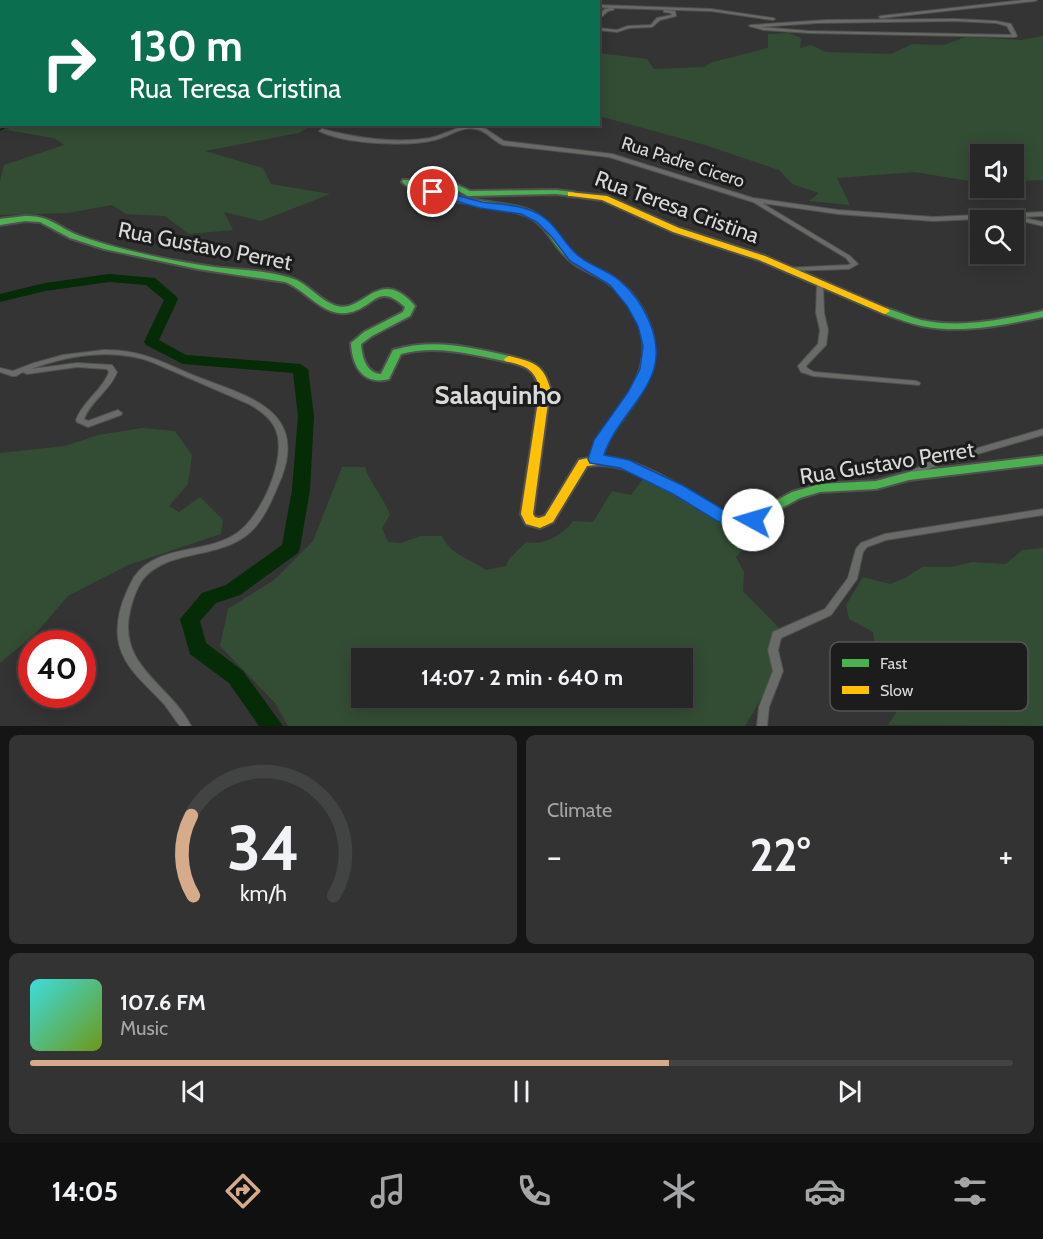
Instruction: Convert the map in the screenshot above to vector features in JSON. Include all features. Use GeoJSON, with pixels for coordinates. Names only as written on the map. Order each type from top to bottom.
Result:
{"type":"FeatureCollection","features":[{"type":"Feature","properties":{"kind":"street"},"geometry":{"type":"LineString","coordinates":[[1002,0],[1014,2]]}},
{"type":"Feature","properties":{"kind":"street"},"geometry":{"type":"LineString","coordinates":[[819,22],[888,17],[1035,0]]}},
{"type":"Feature","properties":{"kind":"street"},"geometry":{"type":"LineString","coordinates":[[600,5],[669,11],[675,14],[658,20],[652,26],[628,27],[617,31],[600,29]]}},
{"type":"Feature","properties":{"kind":"street"},"geometry":{"type":"LineString","coordinates":[[600,18],[607,9],[630,8],[711,10],[784,20],[827,21]]}},
{"type":"Feature","properties":{"kind":"street"},"geometry":{"type":"LineString","coordinates":[[907,13],[985,21],[1009,25],[1015,36],[809,33],[751,26],[759,23],[985,21]]}},
{"type":"Feature","properties":{"kind":"street","name":"Rua Padre Cicero"},"geometry":{"type":"LineString","coordinates":[[322,131],[354,138],[393,141],[431,139],[460,129],[476,127],[503,143],[610,154],[752,200],[889,217],[970,218]]}},
{"type":"Feature","properties":{"kind":"street","name":"Rua Teresa Cristina"},"geometry":{"type":"LineString","coordinates":[[595,459],[601,440],[635,393],[647,369],[650,346],[645,326],[633,304],[615,283],[574,259],[549,226],[532,215],[457,199],[405,182],[444,182],[468,194],[556,192],[604,198],[676,230],[762,258],[884,312],[940,326],[1002,322],[1043,314]]}},
{"type":"Feature","properties":{"kind":"street"},"geometry":{"type":"LineString","coordinates":[[752,200],[848,257],[855,264],[849,267],[786,269]]}},
{"type":"Feature","properties":{"kind":"street","name":"Rua Padre Cicero"},"geometry":{"type":"LineString","coordinates":[[1024,215],[1043,214]]}},
{"type":"Feature","properties":{"kind":"street","name":"Rua Gustavo Perret"},"geometry":{"type":"LineString","coordinates":[[0,222],[22,218],[42,219],[73,236],[101,245],[210,269],[288,279],[304,286],[332,309],[342,311],[363,304],[377,293],[396,293],[410,306],[407,314],[368,334],[356,344],[356,354],[371,378],[375,380],[385,377],[395,355],[409,347],[432,347],[531,365],[540,374],[545,388],[528,514],[530,521],[535,523],[549,519],[584,463],[595,459],[624,464],[678,490],[723,517],[739,522],[753,520],[782,501],[812,490],[876,485],[891,483],[909,476],[1043,460]]}},
{"type":"Feature","properties":{"kind":"street"},"geometry":{"type":"LineString","coordinates":[[1024,220],[1043,224]]}},
{"type":"Feature","properties":{"kind":"street"},"geometry":{"type":"LineString","coordinates":[[820,283],[823,338],[818,350],[802,366],[804,370],[813,374],[916,383]]}},
{"type":"Feature","properties":{"kind":"street"},"geometry":{"type":"LineString","coordinates":[[12,374],[84,354],[135,353],[244,398],[267,413],[279,426],[285,447],[280,469],[268,499],[255,522],[244,534],[227,543],[159,561],[143,574],[130,593],[122,630],[133,666],[166,699],[186,726]]}},
{"type":"Feature","properties":{"kind":"street"},"geometry":{"type":"LineString","coordinates":[[0,370],[12,374],[77,364],[109,367],[113,374],[110,380],[86,408],[80,420],[88,424],[118,413]]}},
{"type":"Feature","properties":{"kind":"street"},"geometry":{"type":"LineString","coordinates":[[909,476],[930,465],[1043,432]]}},
{"type":"Feature","properties":{"kind":"street"},"geometry":{"type":"LineString","coordinates":[[762,726],[764,707],[778,671],[773,650],[774,640],[782,631],[828,612],[852,579],[864,545],[885,537],[1043,512]]}},
{"type":"Feature","properties":{"kind":"green space"},"geometry":{"type":"Polygon","coordinates":[[[789,33],[801,38],[800,48],[811,45],[826,52],[891,54],[912,44],[944,45],[966,37],[1021,40],[1043,36],[1043,180],[1024,181],[1024,144],[970,144],[970,181],[915,172],[837,178],[850,205],[809,201],[819,193],[792,184],[779,170],[705,145],[600,116],[600,53],[647,59],[654,69],[704,67],[713,62],[768,48],[768,34],[789,33]]]}},
{"type":"Feature","properties":{"kind":"green space"},"geometry":{"type":"Polygon","coordinates":[[[12,126],[310,126],[299,133],[205,151],[263,168],[271,184],[330,194],[261,221],[224,212],[233,230],[189,234],[165,216],[126,214],[112,205],[68,213],[0,215],[0,181],[4,165],[64,145],[54,138],[6,130],[12,126]]]}},
{"type":"Feature","properties":{"kind":"green space"},"geometry":{"type":"Polygon","coordinates":[[[142,428],[175,431],[192,455],[188,484],[169,506],[179,512],[200,497],[223,520],[221,534],[128,565],[68,596],[39,630],[18,630],[18,648],[0,663],[0,453],[65,446],[98,435],[142,428]]]}},
{"type":"Feature","properties":{"kind":"green space"},"geometry":{"type":"Polygon","coordinates":[[[342,467],[365,467],[390,515],[382,528],[388,542],[401,543],[421,536],[442,536],[455,552],[486,570],[506,566],[510,558],[526,542],[546,541],[564,531],[573,521],[593,522],[612,491],[631,495],[647,474],[674,495],[751,540],[736,557],[744,572],[743,591],[779,628],[777,658],[772,681],[745,726],[288,726],[275,703],[220,646],[228,609],[274,580],[313,541],[342,467]]]}},
{"type":"Feature","properties":{"kind":"green space"},"geometry":{"type":"Polygon","coordinates":[[[1043,548],[1043,726],[888,725],[897,711],[1028,711],[1028,642],[875,642],[873,632],[849,619],[846,605],[863,577],[890,584],[922,567],[951,567],[972,562],[1006,564],[1022,550],[1043,548]]]}},
{"type":"Feature","properties":{"kind":"waterway"},"geometry":{"type":"LineString","coordinates":[[0,128],[4,126]]}},
{"type":"Feature","properties":{"kind":"waterway"},"geometry":{"type":"LineString","coordinates":[[0,298],[45,287],[109,278],[150,281],[171,299],[151,342],[183,359],[300,369],[306,416],[301,490],[291,548],[233,590],[209,598],[190,619],[197,648],[236,677],[272,726]]}},
{"type":"Feature","properties":{"kind":"traffic: fast"},"geometry":{"type":"LineString","coordinates":[[571,194],[556,192],[468,194],[447,182],[406,182],[411,186],[441,195],[515,209],[533,215],[548,227],[568,254],[610,280],[623,291],[638,310],[649,345],[647,368],[637,391],[606,435],[595,459]]}},
{"type":"Feature","properties":{"kind":"traffic: fast"},"geometry":{"type":"LineString","coordinates":[[0,222],[25,218],[41,219],[73,236],[104,246],[198,267],[288,280],[334,309],[345,310],[355,307],[380,293],[388,292],[398,296],[410,306],[407,314],[368,334],[356,343],[360,363],[367,374],[372,377],[385,377],[397,352],[410,348],[453,348],[509,359]]}},
{"type":"Feature","properties":{"kind":"traffic: fast"},"geometry":{"type":"LineString","coordinates":[[885,311],[921,323],[951,327],[982,325],[1043,314]]}},
{"type":"Feature","properties":{"kind":"traffic: fast"},"geometry":{"type":"LineString","coordinates":[[691,498],[723,517],[747,522],[796,495],[820,488],[876,485],[909,476],[1043,460]]}},
{"type":"Feature","properties":{"kind":"traffic: slow"},"geometry":{"type":"LineString","coordinates":[[571,194],[604,198],[676,230],[762,258],[885,311]]}},
{"type":"Feature","properties":{"kind":"traffic: slow"},"geometry":{"type":"LineString","coordinates":[[509,359],[537,370],[545,388],[527,514],[530,521],[540,523],[549,519],[583,463],[596,461],[610,461],[639,470],[691,498]]}},
{"type":"Feature","properties":{"kind":"district","name":"Salaquinho"},"geometry":{"type":"Point","coordinates":[498,395]}},
{"type":"Feature","properties":{"kind":"route"},"geometry":{"type":"LineString","coordinates":[[433,192],[480,205],[524,211],[541,220],[555,233],[574,259],[615,283],[633,304],[645,326],[650,346],[647,369],[635,393],[601,440],[595,459],[624,464],[678,490],[723,517],[739,522],[753,520]]}}]}
